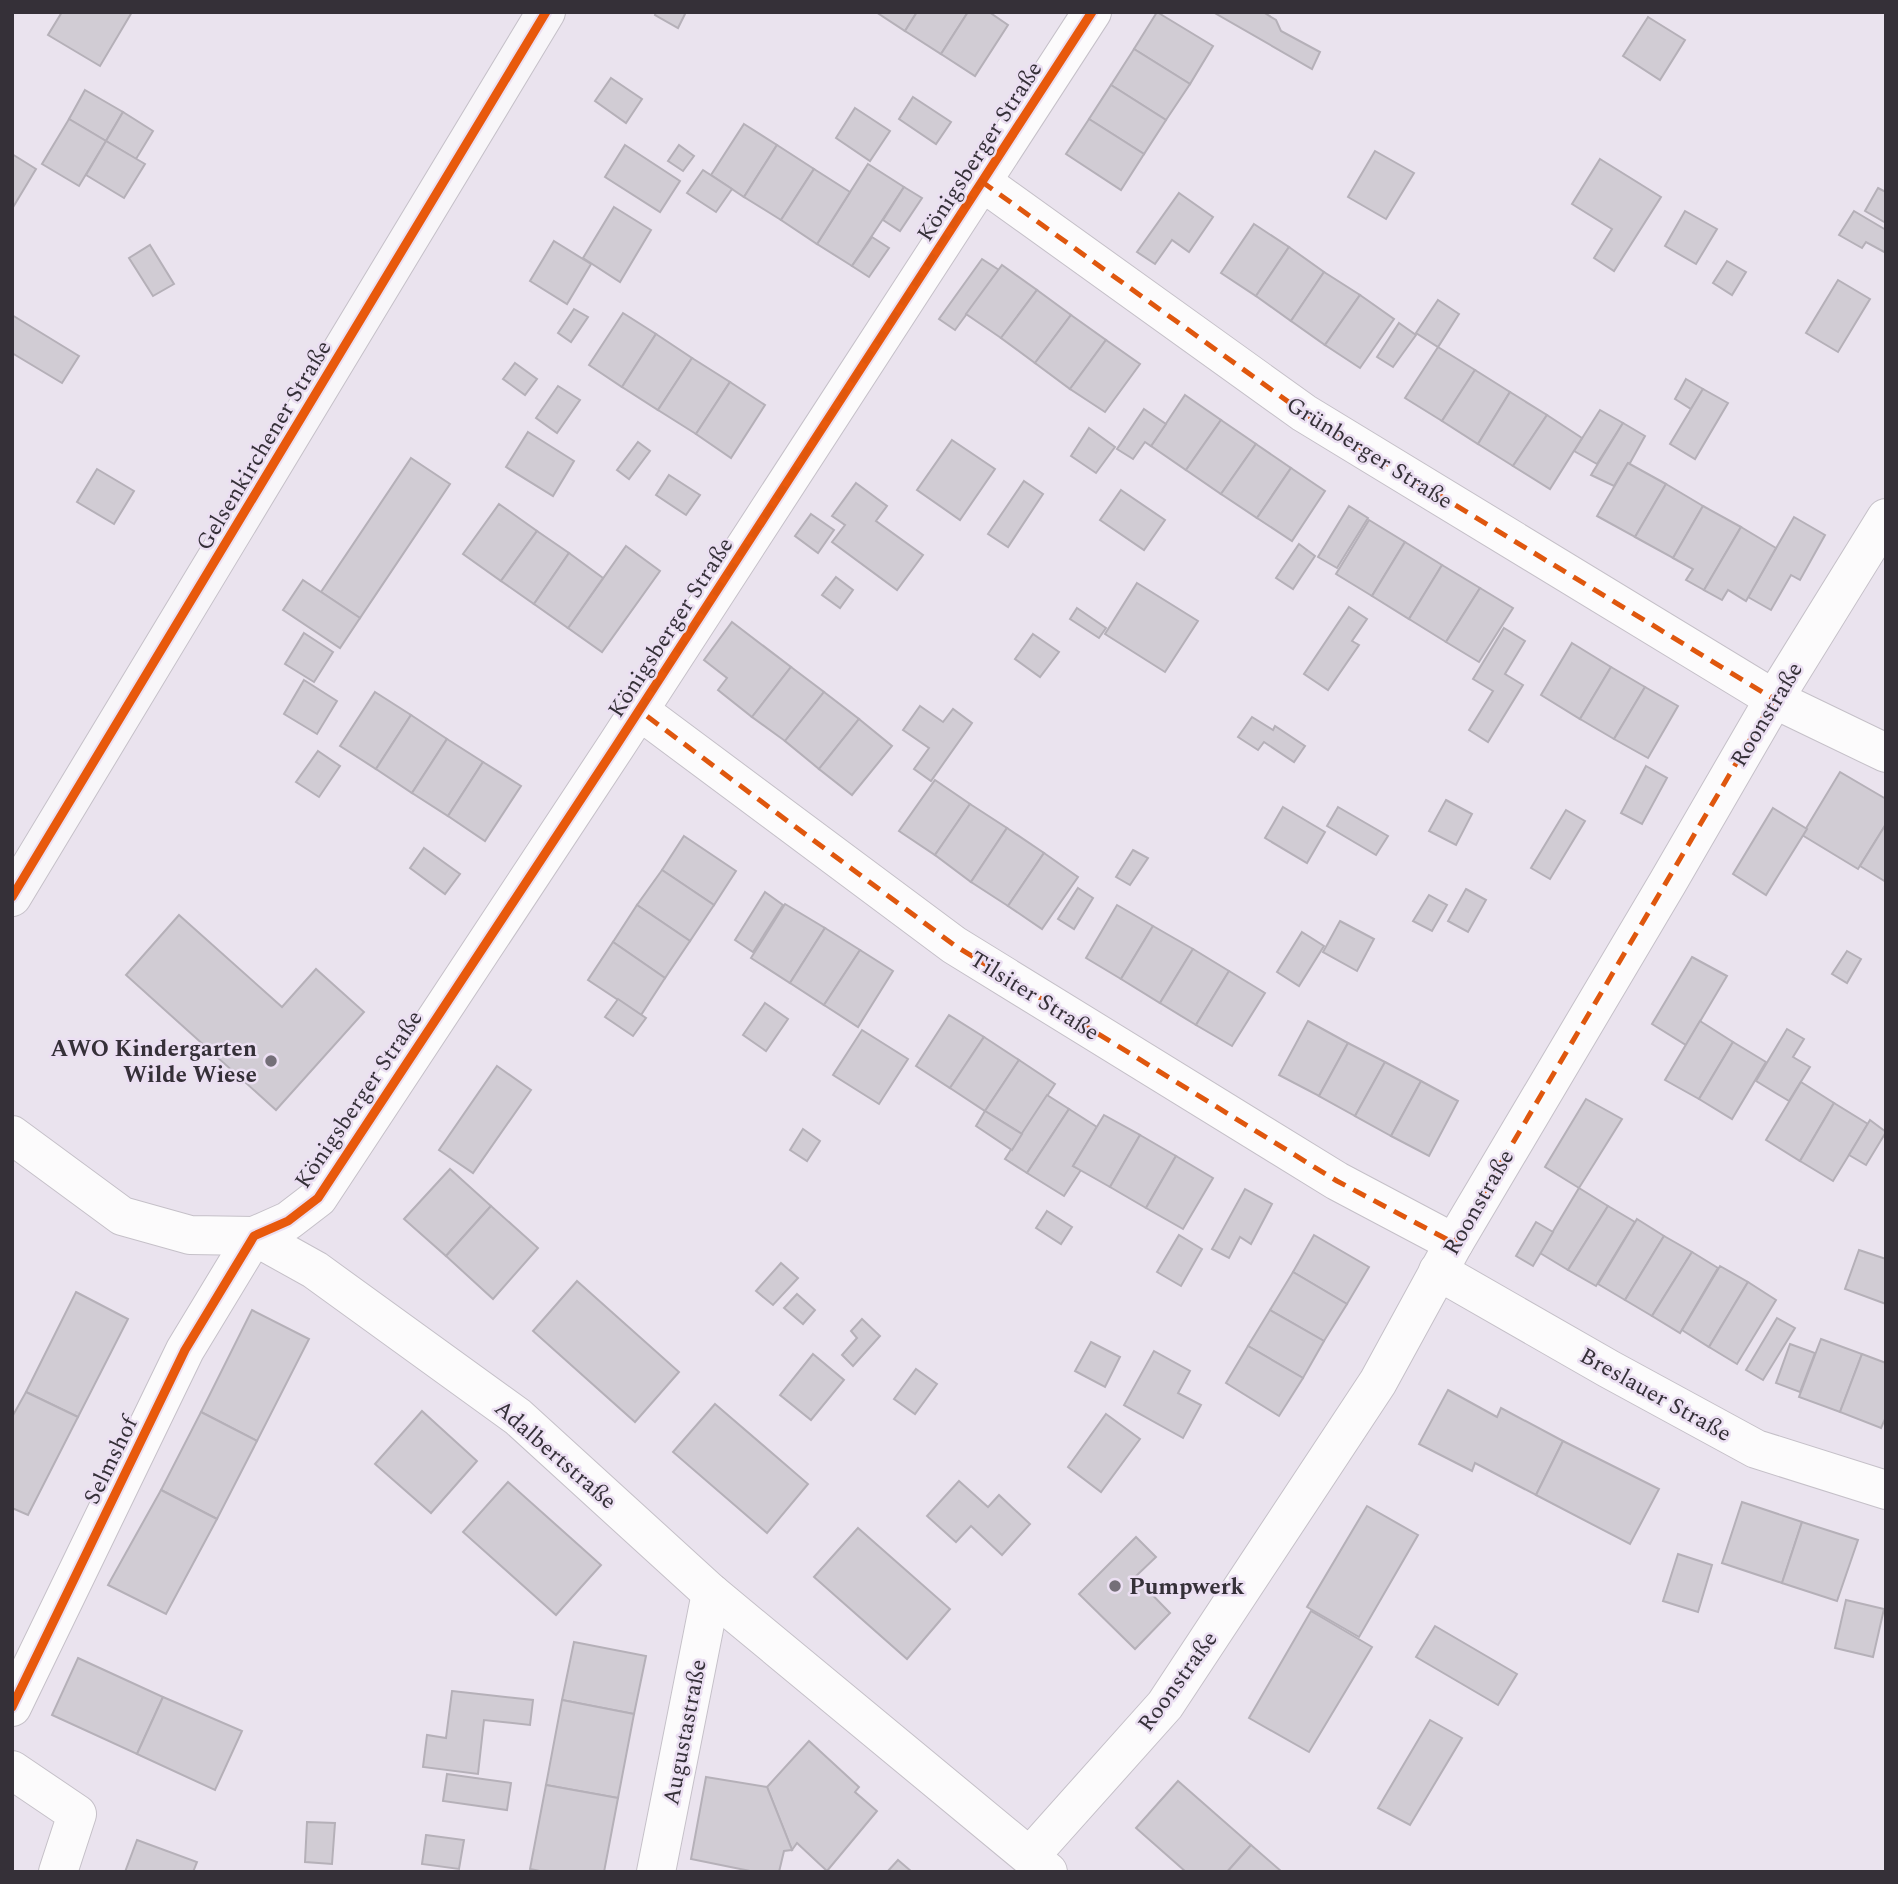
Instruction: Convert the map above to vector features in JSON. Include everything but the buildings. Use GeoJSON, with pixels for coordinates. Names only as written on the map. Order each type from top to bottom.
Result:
{"type":"FeatureCollection","features":[{"type":"Feature","properties":{"kind":"main road","name":"Gelsenkirchener Straße"},"geometry":{"type":"LineString","coordinates":[[12,897],[546,12]]}},
{"type":"Feature","properties":{"kind":"street","name":"Königsberger Straße"},"geometry":{"type":"LineString","coordinates":[[254,1236],[288,1221],[318,1198],[640,711],[1092,12]]}},
{"type":"Feature","properties":{"kind":"street","name":"Grünberger Straße"},"geometry":{"type":"LineString","coordinates":[[981,181],[1304,413],[1774,699],[1886,753]]}},
{"type":"Feature","properties":{"kind":"street","name":"Roonstraße"},"geometry":{"type":"LineString","coordinates":[[1039,1864],[1165,1705],[1378,1382],[1446,1257],[1774,699],[1886,518]]}},
{"type":"Feature","properties":{"kind":"street","name":"Tilsiter Straße"},"geometry":{"type":"LineString","coordinates":[[640,711],[954,945],[1337,1181],[1446,1257]]}},
{"type":"Feature","properties":{"kind":"street","name":"Adalbertstraße"},"geometry":{"type":"LineString","coordinates":[[12,1135],[122,1216],[190,1235],[254,1236],[315,1270],[518,1417],[711,1593],[1039,1864]]}},
{"type":"Feature","properties":{"kind":"street","name":"Selmshof"},"geometry":{"type":"LineString","coordinates":[[12,1707],[185,1350],[254,1236]]}},
{"type":"Feature","properties":{"kind":"street","name":"Breslauer Straße"},"geometry":{"type":"LineString","coordinates":[[1446,1257],[1609,1369],[1756,1449],[1886,1490]]}},
{"type":"Feature","properties":{"kind":"street","name":"Augustastraße"},"geometry":{"type":"LineString","coordinates":[[656,1872],[711,1593]]}},
{"type":"Feature","properties":{"kind":"street"},"geometry":{"type":"LineString","coordinates":[[12,1770],[77,1815],[58,1872]]}},
{"type":"Feature","properties":{"kind":"highlighted area"},"geometry":{"type":"Polygon","coordinates":[[[981,181],[1304,413],[1774,699],[1454,1243],[1337,1181],[954,945],[640,711],[981,181]]]}},
{"type":"Feature","properties":{"kind":"cycle path"},"geometry":{"type":"LineString","coordinates":[[12,897],[546,12]]}},
{"type":"Feature","properties":{"kind":"cycle path"},"geometry":{"type":"LineString","coordinates":[[12,1707],[185,1350],[254,1236],[288,1221],[318,1198],[616,746],[1092,12]]}},
{"type":"Feature","properties":{"kind":"place","name":"AWO Kindergarten Wilde Wiese"},"geometry":{"type":"Point","coordinates":[271,1061]}},
{"type":"Feature","properties":{"kind":"place","name":"Pumpwerk"},"geometry":{"type":"Point","coordinates":[1115,1586]}}]}
